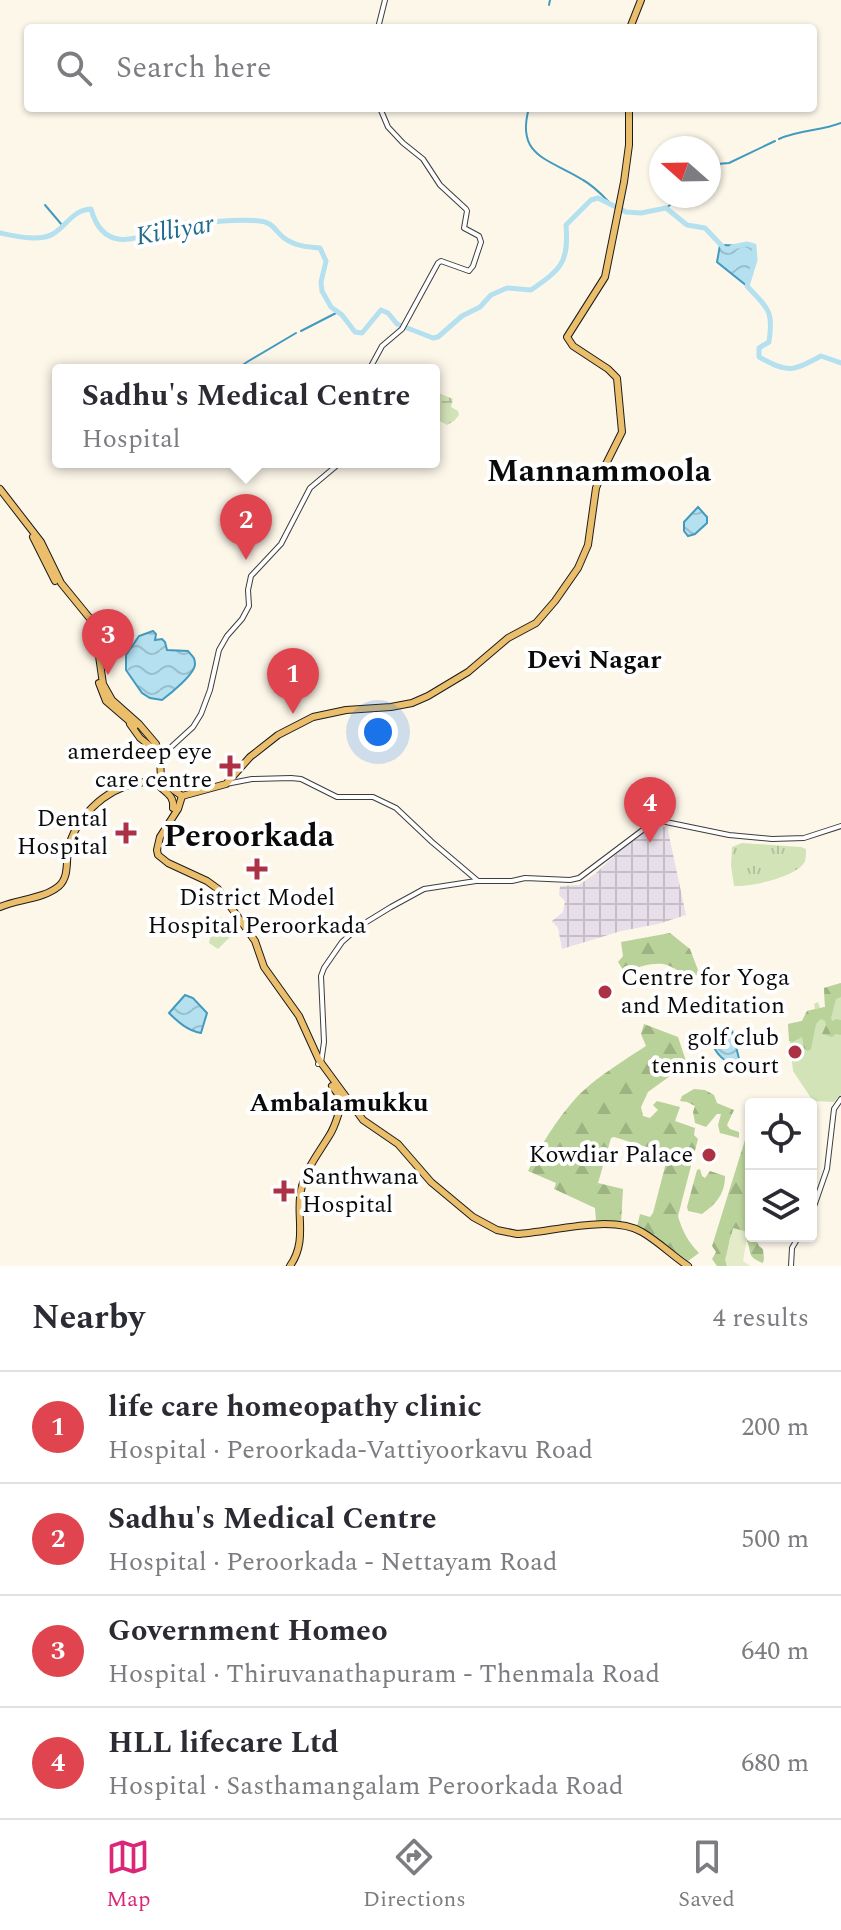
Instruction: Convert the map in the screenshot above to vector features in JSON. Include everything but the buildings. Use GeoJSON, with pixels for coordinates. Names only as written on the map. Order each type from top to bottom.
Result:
{"type":"FeatureCollection","features":[{"type":"Feature","properties":{"kind":"main road"},"geometry":{"type":"LineString","coordinates":[[632,24],[641,0]]}},
{"type":"Feature","properties":{"kind":"main road"},"geometry":{"type":"LineString","coordinates":[[0,492],[24,522],[62,590],[90,623],[106,701],[156,744],[158,786],[176,796],[226,784],[263,746],[306,719],[333,712],[412,703],[441,689],[468,672],[506,638],[536,623],[574,575],[588,545],[596,488],[622,432],[619,389],[617,378],[611,371],[573,346],[567,337],[605,277],[629,145],[629,112]]}},
{"type":"Feature","properties":{"kind":"main road"},"geometry":{"type":"LineString","coordinates":[[131,720],[146,736],[158,758]]}},
{"type":"Feature","properties":{"kind":"main road"},"geometry":{"type":"LineString","coordinates":[[0,907],[40,895],[62,883],[68,852],[79,823],[88,811],[117,790],[158,781],[182,796]]}},
{"type":"Feature","properties":{"kind":"main road"},"geometry":{"type":"LineString","coordinates":[[168,792],[174,801],[173,808]]}},
{"type":"Feature","properties":{"kind":"main road"},"geometry":{"type":"LineString","coordinates":[[182,796],[163,830],[158,855],[181,871],[213,885],[227,901],[255,941],[267,972],[299,1016],[334,1089],[365,1126],[400,1150],[432,1187],[484,1228],[521,1238],[597,1229],[630,1231],[639,1234],[681,1266]]}},
{"type":"Feature","properties":{"kind":"main road"},"geometry":{"type":"LineString","coordinates":[[163,830],[178,809],[182,796]]}},
{"type":"Feature","properties":{"kind":"main road"},"geometry":{"type":"LineString","coordinates":[[320,1064],[363,1120],[398,1144],[431,1182],[480,1222],[516,1234],[596,1225],[633,1228],[688,1266]]}},
{"type":"Feature","properties":{"kind":"main road"},"geometry":{"type":"LineString","coordinates":[[334,1089],[337,1120]]}},
{"type":"Feature","properties":{"kind":"main road"},"geometry":{"type":"LineString","coordinates":[[290,1266],[300,1239],[301,1195],[310,1163],[331,1135],[345,1103]]}},
{"type":"Feature","properties":{"kind":"street"},"geometry":{"type":"LineString","coordinates":[[379,24],[385,0]]}},
{"type":"Feature","properties":{"kind":"street"},"geometry":{"type":"LineString","coordinates":[[372,364],[382,346],[403,326],[438,263],[441,261],[469,271],[481,239],[464,228],[466,209],[440,185],[423,159],[388,127],[382,112]]}},
{"type":"Feature","properties":{"kind":"street"},"geometry":{"type":"LineString","coordinates":[[158,758],[193,727],[201,714],[210,691],[219,650],[249,606],[251,576],[281,544],[310,488],[332,468]]}},
{"type":"Feature","properties":{"kind":"street"},"geometry":{"type":"LineString","coordinates":[[226,784],[252,779],[291,778],[301,779],[337,797],[373,797],[396,808],[478,881]]}},
{"type":"Feature","properties":{"kind":"street"},"geometry":{"type":"LineString","coordinates":[[320,1064],[324,1042],[321,976],[324,968],[342,942],[360,926],[424,889],[478,881],[579,878],[648,826],[661,821],[729,835],[772,839],[804,838],[841,826]]}},
{"type":"Feature","properties":{"kind":"street"},"geometry":{"type":"LineString","coordinates":[[817,1198],[827,1169],[835,1105],[841,1099]]}},
{"type":"Feature","properties":{"kind":"street"},"geometry":{"type":"LineString","coordinates":[[791,1266],[796,1242]]}},
{"type":"Feature","properties":{"kind":"shaded area"},"geometry":{"type":"Polygon","coordinates":[[[667,826],[686,915],[562,949],[558,928],[552,921],[563,912],[565,901],[559,895],[560,886],[579,885],[640,832],[667,826]]]}},
{"type":"Feature","properties":{"kind":"green space"},"geometry":{"type":"Polygon","coordinates":[[[440,394],[453,399],[451,407],[459,415],[447,425],[440,421],[440,394]]]}},
{"type":"Feature","properties":{"kind":"green space"},"geometry":{"type":"Polygon","coordinates":[[[742,843],[801,847],[806,849],[805,860],[801,867],[784,876],[734,886],[732,847],[742,843]]]}},
{"type":"Feature","properties":{"kind":"green space"},"geometry":{"type":"Polygon","coordinates":[[[219,917],[228,922],[232,935],[218,949],[209,943],[219,917]]]}},
{"type":"Feature","properties":{"kind":"green space"},"geometry":{"type":"Polygon","coordinates":[[[670,933],[690,949],[698,970],[695,979],[663,964],[645,965],[629,972],[623,970],[618,962],[623,956],[621,942],[670,933]]]}},
{"type":"Feature","properties":{"kind":"green space"},"geometry":{"type":"Polygon","coordinates":[[[841,983],[841,1094],[834,1102],[811,1098],[793,1071],[788,1024],[802,1021],[807,1011],[815,1009],[814,1004],[818,1002],[820,1008],[825,1007],[824,988],[841,983]]]}},
{"type":"Feature","properties":{"kind":"green space"},"geometry":{"type":"Polygon","coordinates":[[[841,983],[841,997],[836,999],[831,1018],[832,1021],[841,1020],[841,1035],[832,1037],[822,1034],[826,1025],[821,1019],[816,1024],[811,1049],[808,1051],[804,1048],[802,1037],[789,1041],[788,1024],[802,1021],[807,1011],[825,1007],[824,988],[841,983]]]}},
{"type":"Feature","properties":{"kind":"green space"},"geometry":{"type":"Polygon","coordinates":[[[644,1024],[678,1037],[688,1067],[677,1071],[648,1092],[641,1107],[643,1116],[650,1118],[658,1110],[653,1105],[657,1101],[680,1107],[675,1121],[695,1128],[694,1135],[698,1139],[678,1216],[686,1236],[699,1253],[688,1261],[637,1227],[640,1214],[650,1217],[653,1213],[668,1155],[663,1152],[611,1138],[598,1183],[623,1189],[621,1224],[596,1221],[595,1208],[554,1189],[556,1183],[528,1171],[549,1133],[576,1098],[600,1077],[646,1046],[641,1034],[644,1024]]]}},
{"type":"Feature","properties":{"kind":"green space"},"geometry":{"type":"Polygon","coordinates":[[[694,1089],[705,1090],[714,1095],[717,1103],[734,1110],[727,1125],[739,1132],[739,1138],[720,1133],[718,1125],[721,1114],[717,1114],[706,1127],[695,1123],[695,1106],[680,1101],[682,1096],[694,1089]]]}},
{"type":"Feature","properties":{"kind":"green space"},"geometry":{"type":"Polygon","coordinates":[[[745,1140],[745,1238],[736,1231],[730,1238],[727,1266],[717,1266],[712,1259],[716,1252],[712,1246],[745,1140]]]}},
{"type":"Feature","properties":{"kind":"green space"},"geometry":{"type":"Polygon","coordinates":[[[700,1169],[705,1178],[710,1171],[725,1176],[719,1198],[702,1214],[688,1211],[687,1207],[697,1170],[700,1169]]]}},
{"type":"Feature","properties":{"kind":"green space"},"geometry":{"type":"Polygon","coordinates":[[[733,1228],[745,1231],[743,1261],[750,1266],[728,1266],[725,1260],[733,1228]]]}},
{"type":"Feature","properties":{"kind":"green space"},"geometry":{"type":"Polygon","coordinates":[[[747,1242],[757,1242],[763,1249],[763,1263],[754,1258],[747,1242]]]}},
{"type":"Feature","properties":{"kind":"water"},"geometry":{"type":"Polygon","coordinates":[[[720,245],[754,246],[755,260],[747,286],[717,262],[720,245]]]}},
{"type":"Feature","properties":{"kind":"water"},"geometry":{"type":"Polygon","coordinates":[[[698,507],[707,517],[707,523],[688,536],[684,531],[684,522],[698,507]]]}},
{"type":"Feature","properties":{"kind":"water"},"geometry":{"type":"Polygon","coordinates":[[[153,631],[155,640],[162,639],[167,650],[188,651],[195,662],[187,678],[162,700],[142,693],[126,670],[126,655],[139,636],[153,631]]]}},
{"type":"Feature","properties":{"kind":"water"},"geometry":{"type":"Polygon","coordinates":[[[185,995],[193,998],[207,1013],[201,1033],[180,1023],[169,1013],[185,995]]]}},
{"type":"Feature","properties":{"kind":"water"},"geometry":{"type":"Polygon","coordinates":[[[721,1028],[732,1030],[740,1063],[730,1063],[714,1048],[710,1038],[721,1028]]]}},
{"type":"Feature","properties":{"kind":"waterway"},"geometry":{"type":"LineString","coordinates":[[549,5],[550,0]]}},
{"type":"Feature","properties":{"kind":"waterway"},"geometry":{"type":"LineString","coordinates":[[528,112],[527,137],[531,147],[548,161],[591,185],[612,205]]}},
{"type":"Feature","properties":{"kind":"waterway"},"geometry":{"type":"LineString","coordinates":[[779,139],[841,123]]}},
{"type":"Feature","properties":{"kind":"waterway"},"geometry":{"type":"LineString","coordinates":[[721,164],[729,163],[775,141]]}},
{"type":"Feature","properties":{"kind":"waterway","name":"Killiyar"},"geometry":{"type":"LineString","coordinates":[[0,233],[41,238],[53,234],[75,215],[91,209],[98,225],[107,235],[118,239],[144,236],[185,223],[264,222],[292,243],[320,248],[326,261],[322,291],[331,307],[355,332],[362,333],[381,310],[397,324],[433,338],[480,307],[491,295],[507,288],[531,290],[550,276],[564,257],[566,225],[591,200],[598,198],[626,212],[641,213],[666,208],[687,225],[705,228],[723,247]]}},
{"type":"Feature","properties":{"kind":"waterway"},"geometry":{"type":"LineString","coordinates":[[45,205],[62,225]]}},
{"type":"Feature","properties":{"kind":"waterway","name":"Killiyar"},"geometry":{"type":"LineString","coordinates":[[732,247],[754,246],[755,260],[747,286],[770,316],[769,342],[759,348],[759,357],[784,368],[796,368],[821,356],[841,363]]}},
{"type":"Feature","properties":{"kind":"waterway"},"geometry":{"type":"LineString","coordinates":[[301,331],[338,312]]}},
{"type":"Feature","properties":{"kind":"waterway"},"geometry":{"type":"LineString","coordinates":[[244,364],[296,333]]}},
{"type":"Feature","properties":{"kind":"place","name":"Sadhu's Medical Centre"},"geometry":{"type":"Point","coordinates":[246,560]}},
{"type":"Feature","properties":{"kind":"place","name":"Government Homeo"},"geometry":{"type":"Point","coordinates":[108,675]}},
{"type":"Feature","properties":{"kind":"place","name":"life care homeopathy clinic"},"geometry":{"type":"Point","coordinates":[293,714]}},
{"type":"Feature","properties":{"kind":"place","name":"amerdeep eye care centre"},"geometry":{"type":"Point","coordinates":[230,766]}},
{"type":"Feature","properties":{"kind":"place","name":"Dental Hospital"},"geometry":{"type":"Point","coordinates":[126,833]}},
{"type":"Feature","properties":{"kind":"place","name":"HLL lifecare Ltd"},"geometry":{"type":"Point","coordinates":[650,843]}},
{"type":"Feature","properties":{"kind":"place","name":"District Model Hospital Peroorkada"},"geometry":{"type":"Point","coordinates":[257,869]}},
{"type":"Feature","properties":{"kind":"place","name":"Centre for Yoga and Meditation"},"geometry":{"type":"Point","coordinates":[605,992]}},
{"type":"Feature","properties":{"kind":"place","name":"golf club tennis court"},"geometry":{"type":"Point","coordinates":[795,1052]}},
{"type":"Feature","properties":{"kind":"place","name":"Kowdiar Palace"},"geometry":{"type":"Point","coordinates":[709,1155]}},
{"type":"Feature","properties":{"kind":"place","name":"Santhwana Hospital"},"geometry":{"type":"Point","coordinates":[284,1191]}},
{"type":"Feature","properties":{"kind":"district","name":"Mannammoola"},"geometry":{"type":"Point","coordinates":[599,471]}},
{"type":"Feature","properties":{"kind":"district","name":"Devi Nagar"},"geometry":{"type":"Point","coordinates":[594,660]}},
{"type":"Feature","properties":{"kind":"district","name":"Peroorkada"},"geometry":{"type":"Point","coordinates":[249,836]}},
{"type":"Feature","properties":{"kind":"district","name":"Ambalamukku"},"geometry":{"type":"Point","coordinates":[339,1103]}}]}
